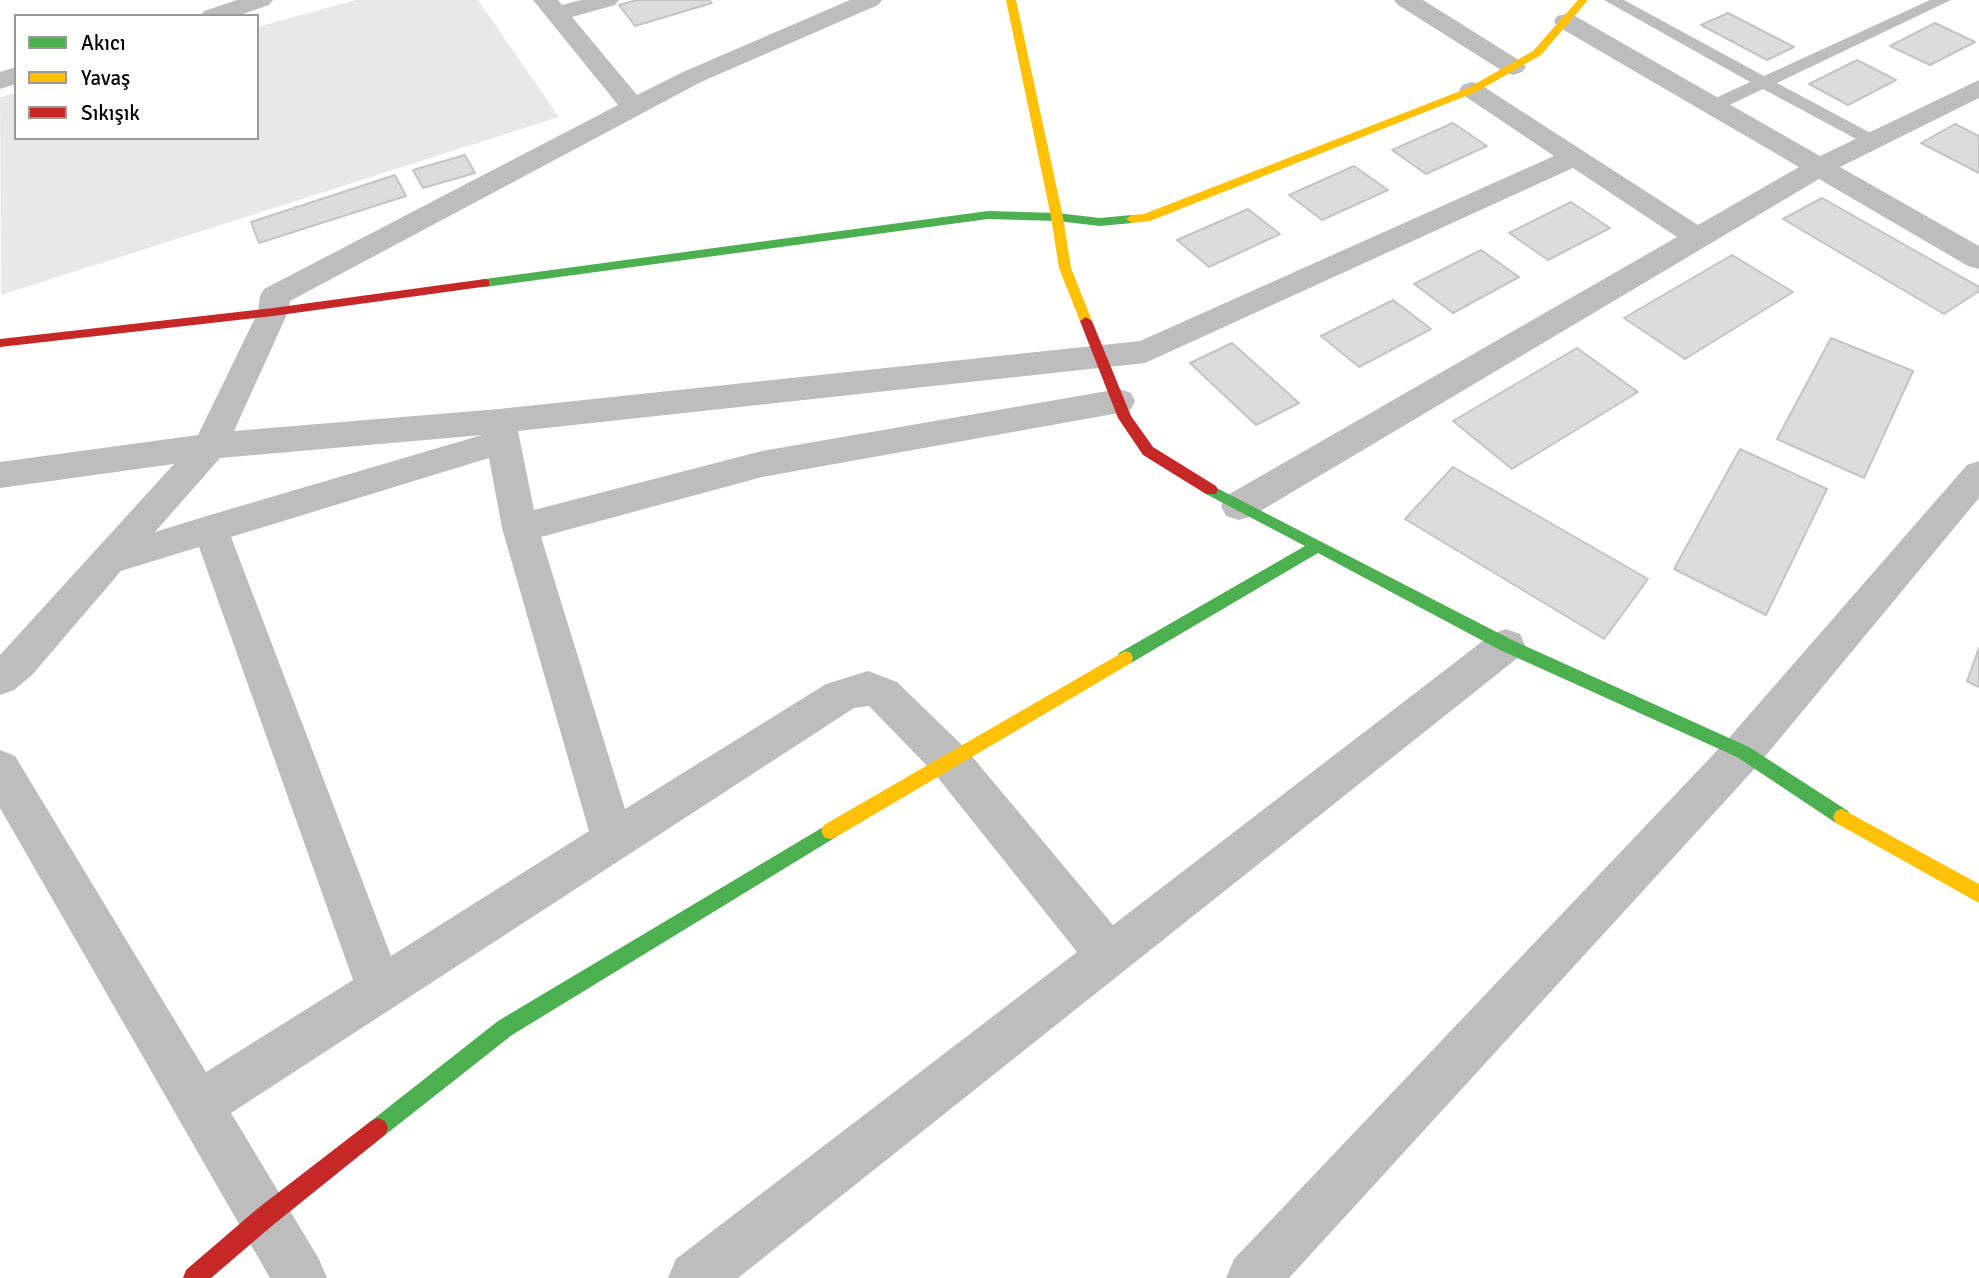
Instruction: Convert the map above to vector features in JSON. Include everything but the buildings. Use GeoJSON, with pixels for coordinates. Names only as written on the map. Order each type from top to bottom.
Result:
{"type":"FeatureCollection","features":[{"type":"Feature","properties":{"kind":"street"},"geometry":{"type":"LineString","coordinates":[[219,14],[261,0]]}},
{"type":"Feature","properties":{"kind":"street"},"geometry":{"type":"LineString","coordinates":[[551,7],[607,0]]}},
{"type":"Feature","properties":{"kind":"street"},"geometry":{"type":"LineString","coordinates":[[0,678],[18,663],[210,446],[273,312],[275,296],[692,77],[870,0]]}},
{"type":"Feature","properties":{"kind":"street"},"geometry":{"type":"LineString","coordinates":[[1011,0],[1057,217],[1065,268],[1125,418],[1148,451],[1239,506],[1506,645],[1743,752],[1842,817],[1979,894]]}},
{"type":"Feature","properties":{"kind":"street"},"geometry":{"type":"LineString","coordinates":[[1406,0],[1513,67]]}},
{"type":"Feature","properties":{"kind":"street"},"geometry":{"type":"LineString","coordinates":[[0,343],[273,312],[988,215],[1057,217],[1100,222],[1146,218],[1472,90],[1537,53],[1583,0]]}},
{"type":"Feature","properties":{"kind":"street"},"geometry":{"type":"LineString","coordinates":[[551,7],[634,108]]}},
{"type":"Feature","properties":{"kind":"street"},"geometry":{"type":"LineString","coordinates":[[1566,21],[1979,259]]}},
{"type":"Feature","properties":{"kind":"street"},"geometry":{"type":"LineString","coordinates":[[1239,506],[1819,167],[1979,88]]}},
{"type":"Feature","properties":{"kind":"street"},"geometry":{"type":"LineString","coordinates":[[1472,90],[1698,238]]}},
{"type":"Feature","properties":{"kind":"street"},"geometry":{"type":"LineString","coordinates":[[0,475],[210,446],[501,431],[1145,352],[1575,157]]}},
{"type":"Feature","properties":{"kind":"street"},"geometry":{"type":"LineString","coordinates":[[520,528],[762,464],[1119,401]]}},
{"type":"Feature","properties":{"kind":"street"},"geometry":{"type":"LineString","coordinates":[[501,431],[520,528],[613,840]]}},
{"type":"Feature","properties":{"kind":"street"},"geometry":{"type":"LineString","coordinates":[[110,560],[211,529],[501,431]]}},
{"type":"Feature","properties":{"kind":"street"},"geometry":{"type":"LineString","coordinates":[[1253,1278],[1743,752],[1979,474]]}},
{"type":"Feature","properties":{"kind":"street"},"geometry":{"type":"LineString","coordinates":[[211,529],[380,989]]}},
{"type":"Feature","properties":{"kind":"street"},"geometry":{"type":"LineString","coordinates":[[194,1278],[265,1217],[505,1028],[950,761],[1317,547]]}},
{"type":"Feature","properties":{"kind":"street"},"geometry":{"type":"LineString","coordinates":[[695,1278],[1506,645]]}},
{"type":"Feature","properties":{"kind":"street"},"geometry":{"type":"LineString","coordinates":[[199,1105],[840,696],[858,689],[868,688],[883,694],[950,761],[1109,956]]}},
{"type":"Feature","properties":{"kind":"street"},"geometry":{"type":"LineString","coordinates":[[0,769],[300,1278]]}},
{"type":"Feature","properties":{"kind":"lane"},"geometry":{"type":"LineString","coordinates":[[1612,0],[1871,141]]}},
{"type":"Feature","properties":{"kind":"lane"},"geometry":{"type":"LineString","coordinates":[[1713,106],[1943,0]]}},
{"type":"Feature","properties":{"kind":"shaded area"},"geometry":{"type":"Polygon","coordinates":[[[356,0],[478,0],[559,117],[1,295],[0,97],[14,94],[14,140],[259,140],[259,26],[356,0]]]}},
{"type":"Feature","properties":{"kind":"traffic: fast"},"geometry":{"type":"LineString","coordinates":[[485,283],[988,215],[1057,217],[1100,222],[1132,219]]}},
{"type":"Feature","properties":{"kind":"traffic: fast"},"geometry":{"type":"LineString","coordinates":[[1211,490],[1506,645],[1743,752],[1842,817]]}},
{"type":"Feature","properties":{"kind":"traffic: fast"},"geometry":{"type":"LineString","coordinates":[[1125,658],[1317,547]]}},
{"type":"Feature","properties":{"kind":"traffic: fast"},"geometry":{"type":"LineString","coordinates":[[378,1128],[505,1028],[830,831]]}},
{"type":"Feature","properties":{"kind":"traffic: slow"},"geometry":{"type":"LineString","coordinates":[[1011,0],[1057,217],[1065,268],[1086,321]]}},
{"type":"Feature","properties":{"kind":"traffic: slow"},"geometry":{"type":"LineString","coordinates":[[1132,219],[1146,218],[1472,90],[1537,53],[1583,0]]}},
{"type":"Feature","properties":{"kind":"traffic: slow"},"geometry":{"type":"LineString","coordinates":[[830,831],[1125,658]]}},
{"type":"Feature","properties":{"kind":"traffic: slow"},"geometry":{"type":"LineString","coordinates":[[1842,817],[1979,894]]}},
{"type":"Feature","properties":{"kind":"traffic: jam"},"geometry":{"type":"LineString","coordinates":[[0,343],[273,312],[485,283]]}},
{"type":"Feature","properties":{"kind":"traffic: jam"},"geometry":{"type":"LineString","coordinates":[[1086,321],[1125,418],[1148,451],[1211,490]]}},
{"type":"Feature","properties":{"kind":"traffic: jam"},"geometry":{"type":"LineString","coordinates":[[194,1278],[265,1217],[378,1128]]}}]}
